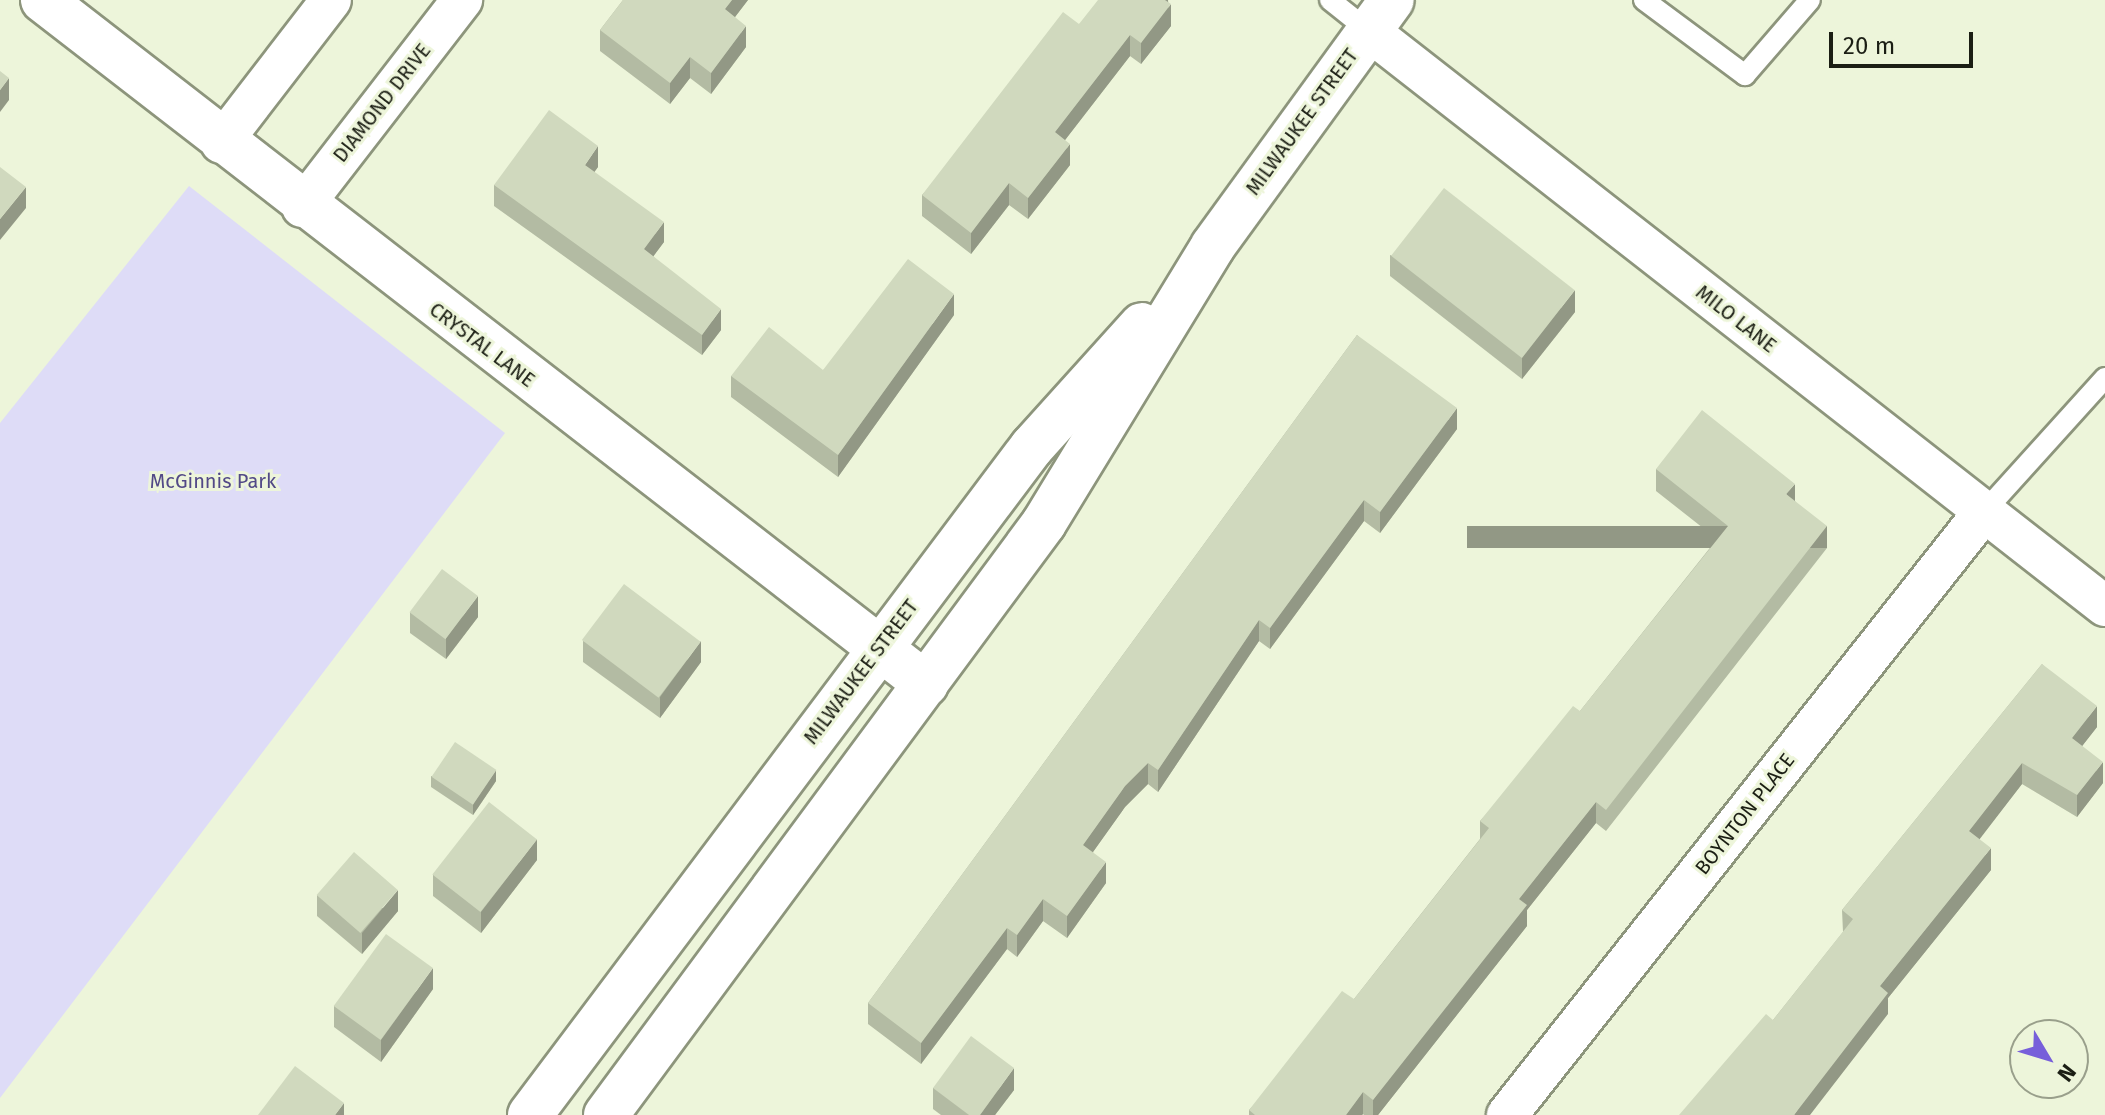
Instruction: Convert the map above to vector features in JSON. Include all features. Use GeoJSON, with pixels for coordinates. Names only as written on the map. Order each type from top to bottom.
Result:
{"type":"FeatureCollection","features":[{"type":"Feature","properties":{"kind":"street","name":"CRYSTAL LANE"},"geometry":{"type":"LineString","coordinates":[[43,0],[302,207],[926,684]]}},
{"type":"Feature","properties":{"kind":"street"},"geometry":{"type":"LineString","coordinates":[[221,143],[331,0]]}},
{"type":"Feature","properties":{"kind":"street","name":"DIAMOND DRIVE"},"geometry":{"type":"LineString","coordinates":[[302,207],[462,0]]}},
{"type":"Feature","properties":{"kind":"street","name":"MILWAUKEE STREET"},"geometry":{"type":"LineString","coordinates":[[606,1115],[1044,523],[1213,246],[1380,15]]}},
{"type":"Feature","properties":{"kind":"street","name":"MILO LANE"},"geometry":{"type":"LineString","coordinates":[[1380,15],[1983,513],[2105,606]]}},
{"type":"Feature","properties":{"kind":"street","name":"MILWAUKEE STREET"},"geometry":{"type":"LineString","coordinates":[[530,1115],[1032,447],[1213,246]]}},
{"type":"Feature","properties":{"kind":"street","name":"BOYNTON PLACE"},"geometry":{"type":"LineString","coordinates":[[1507,1115],[1983,513]]}},
{"type":"Feature","properties":{"kind":"lane"},"geometry":{"type":"LineString","coordinates":[[1330,0],[1380,15]]}},
{"type":"Feature","properties":{"kind":"lane"},"geometry":{"type":"LineString","coordinates":[[1650,2],[1745,75],[1810,0]]}},
{"type":"Feature","properties":{"kind":"lane"},"geometry":{"type":"LineString","coordinates":[[1983,513],[2105,378]]}},
{"type":"Feature","properties":{"kind":"green space","name":"McGinnis Park"},"geometry":{"type":"Polygon","coordinates":[[[189,186],[505,433],[0,1098],[0,423],[189,186]]]}},
{"type":"Feature","properties":{"kind":"building"},"geometry":{"type":"Polygon","coordinates":[[[623,0],[732,0],[725,9],[746,26],[711,73],[690,57],[670,83],[600,30],[623,0]]]}},
{"type":"Feature","properties":{"kind":"building"},"geometry":{"type":"Polygon","coordinates":[[[1098,0],[1165,0],[1171,4],[1141,43],[1130,35],[1055,132],[1070,144],[1028,198],[1009,183],[971,233],[922,195],[1063,12],[1079,24],[1098,0]]]}},
{"type":"Feature","properties":{"kind":"building"},"geometry":{"type":"Polygon","coordinates":[[[0,71],[9,78],[0,90],[0,71]]]}},
{"type":"Feature","properties":{"kind":"building"},"geometry":{"type":"Polygon","coordinates":[[[549,110],[598,146],[585,165],[664,222],[644,249],[721,309],[702,335],[494,185],[549,110]]]}},
{"type":"Feature","properties":{"kind":"building"},"geometry":{"type":"Polygon","coordinates":[[[0,167],[26,187],[0,219],[0,167]]]}},
{"type":"Feature","properties":{"kind":"building"},"geometry":{"type":"Polygon","coordinates":[[[1444,188],[1575,290],[1522,358],[1391,256],[1444,188]]]}},
{"type":"Feature","properties":{"kind":"building"},"geometry":{"type":"Polygon","coordinates":[[[908,259],[954,294],[838,455],[731,376],[769,327],[823,370],[908,259]]]}},
{"type":"Feature","properties":{"kind":"building"},"geometry":{"type":"Polygon","coordinates":[[[1357,335],[1457,408],[1380,512],[1364,500],[1270,628],[1259,620],[1158,770],[1148,763],[1125,786],[1083,845],[1106,862],[1067,916],[1043,899],[1017,935],[1007,928],[921,1043],[868,1003],[1357,335]]]}},
{"type":"Feature","properties":{"kind":"building"},"geometry":{"type":"Polygon","coordinates":[[[1702,410],[1795,484],[1786,494],[1827,526],[1606,810],[1596,802],[1519,899],[1527,905],[1373,1100],[1363,1092],[1346,1115],[1255,1115],[1249,1110],[1342,991],[1354,999],[1489,828],[1480,821],[1573,706],[1580,711],[1728,526],[1656,469],[1702,410]]]}},
{"type":"Feature","properties":{"kind":"building"},"geometry":{"type":"Polygon","coordinates":[[[442,569],[478,596],[445,639],[410,612],[442,569]]]}},
{"type":"Feature","properties":{"kind":"building"},"geometry":{"type":"Polygon","coordinates":[[[624,584],[701,642],[659,698],[582,640],[624,584]]]}},
{"type":"Feature","properties":{"kind":"building"},"geometry":{"type":"Polygon","coordinates":[[[2042,664],[2097,706],[2072,738],[2103,762],[2077,795],[2022,763],[1969,831],[1991,848],[1880,986],[1888,993],[1794,1115],[1679,1115],[1766,1014],[1773,1020],[1853,919],[1842,910],[2042,664]]]}},
{"type":"Feature","properties":{"kind":"building"},"geometry":{"type":"Polygon","coordinates":[[[455,742],[496,770],[473,805],[432,777],[455,742]]]}},
{"type":"Feature","properties":{"kind":"building"},"geometry":{"type":"Polygon","coordinates":[[[489,802],[537,840],[480,912],[432,874],[489,802]]]}},
{"type":"Feature","properties":{"kind":"building"},"geometry":{"type":"Polygon","coordinates":[[[354,852],[398,890],[360,933],[317,895],[354,852]]]}},
{"type":"Feature","properties":{"kind":"building"},"geometry":{"type":"Polygon","coordinates":[[[386,934],[433,968],[381,1040],[334,1006],[386,934]]]}},
{"type":"Feature","properties":{"kind":"building"},"geometry":{"type":"Polygon","coordinates":[[[971,1036],[1014,1068],[980,1115],[969,1115],[933,1088],[971,1036]]]}},
{"type":"Feature","properties":{"kind":"building"},"geometry":{"type":"Polygon","coordinates":[[[295,1066],[344,1103],[335,1115],[258,1115],[295,1066]]]}}]}
